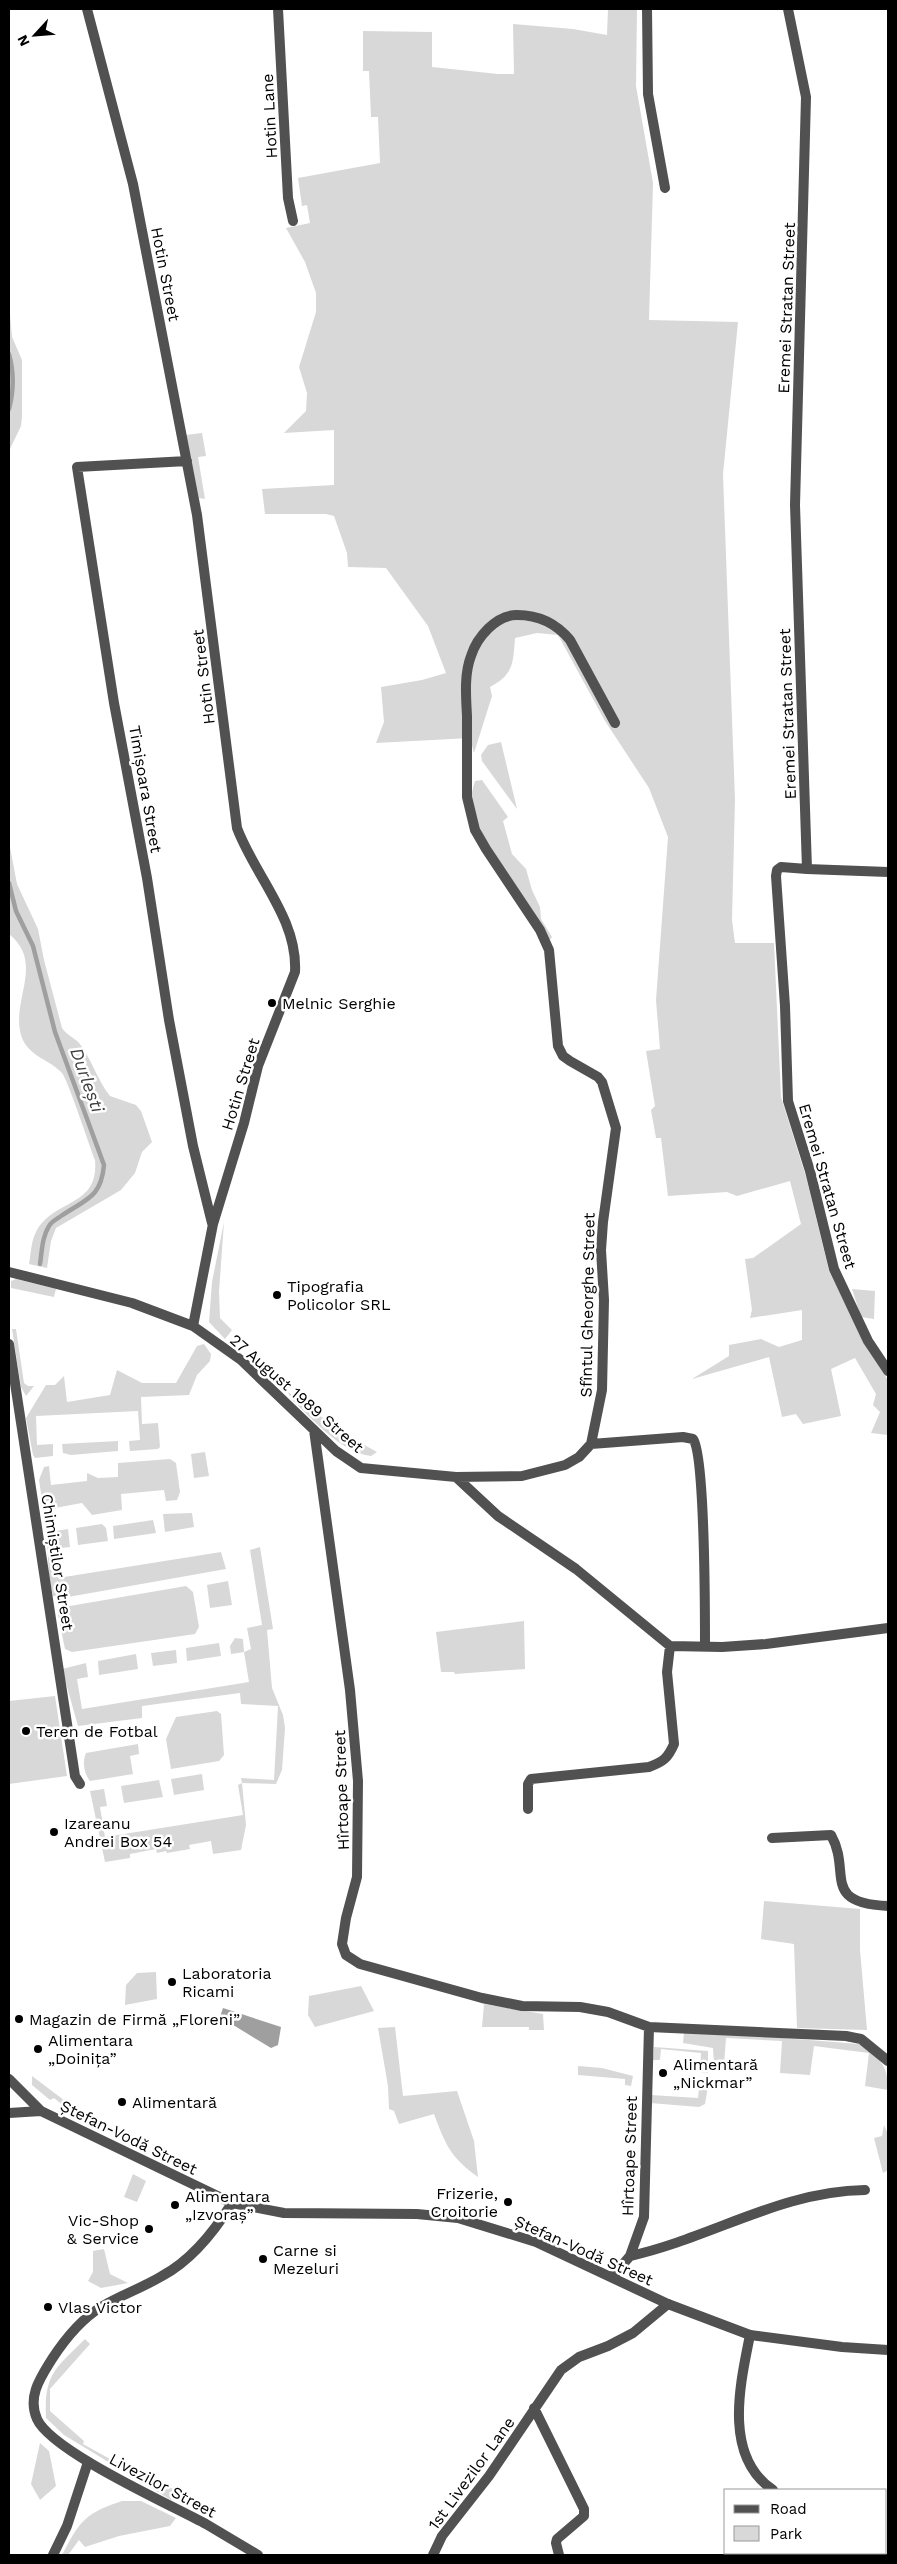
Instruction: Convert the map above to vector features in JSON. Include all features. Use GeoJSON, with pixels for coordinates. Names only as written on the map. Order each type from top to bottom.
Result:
{"type":"FeatureCollection","features":[{"type":"Feature","properties":{"kind":"street","name":"Hotin Street"},"geometry":{"type":"LineString","coordinates":[[87,9],[133,184],[187,461],[207,579],[237,828],[244,848],[284,918],[293,942],[296,958],[295,972],[258,1066],[244,1123],[212,1224],[194,1326]]}},
{"type":"Feature","properties":{"kind":"street","name":"Hotin Lane"},"geometry":{"type":"LineString","coordinates":[[278,9],[288,198],[293,222]]}},
{"type":"Feature","properties":{"kind":"street"},"geometry":{"type":"LineString","coordinates":[[647,9],[648,94],[665,188]]}},
{"type":"Feature","properties":{"kind":"street","name":"Eremei Stratan Street"},"geometry":{"type":"LineString","coordinates":[[788,9],[806,97],[795,505],[807,869],[781,867],[777,870],[776,876],[784,996],[788,1101],[810,1171],[834,1269],[868,1341],[888,1371]]}},
{"type":"Feature","properties":{"kind":"street","name":"Timișoara Street"},"geometry":{"type":"LineString","coordinates":[[187,461],[77,467],[113,694],[147,878],[169,1020],[193,1146],[212,1224]]}},
{"type":"Feature","properties":{"kind":"street","name":"Sfîntul Gheorghe Street"},"geometry":{"type":"LineString","coordinates":[[591,1444],[602,1390],[604,1300],[601,1250],[616,1128],[602,1082],[598,1077],[563,1056],[558,1046],[547,945],[494,862],[476,830],[470,814],[467,797],[466,684],[471,656],[481,638],[492,625],[507,615],[530,615],[561,629],[570,640],[615,724]]}},
{"type":"Feature","properties":{"kind":"street"},"geometry":{"type":"LineString","coordinates":[[807,869],[888,872]]}},
{"type":"Feature","properties":{"kind":"street","name":"27 August 1989 Street"},"geometry":{"type":"LineString","coordinates":[[9,1272],[132,1302],[194,1326],[241,1360],[347,1460],[360,1468],[456,1477],[522,1476],[565,1465],[579,1457],[591,1444]]}},
{"type":"Feature","properties":{"kind":"street","name":"Chimiștilor Street"},"geometry":{"type":"LineString","coordinates":[[9,1344],[75,1776],[80,1784]]}},
{"type":"Feature","properties":{"kind":"street","name":"Hîrtoape Street"},"geometry":{"type":"LineString","coordinates":[[314,1430],[350,1690],[358,1781],[358,1877],[342,1937],[344,1950],[350,1959],[360,1964],[457,1992],[522,2006],[580,2007],[608,2012],[649,2027],[846,2036],[861,2039],[888,2061]]}},
{"type":"Feature","properties":{"kind":"street"},"geometry":{"type":"LineString","coordinates":[[591,1444],[683,1437],[693,1439],[698,1449],[702,1499],[705,1647]]}},
{"type":"Feature","properties":{"kind":"street"},"geometry":{"type":"LineString","coordinates":[[456,1477],[498,1516],[576,1569],[670,1646],[705,1647],[766,1644],[888,1628]]}},
{"type":"Feature","properties":{"kind":"street"},"geometry":{"type":"LineString","coordinates":[[528,1809],[528,1784],[531,1779],[649,1767],[663,1762],[670,1754],[674,1744],[667,1672],[670,1646]]}},
{"type":"Feature","properties":{"kind":"street"},"geometry":{"type":"LineString","coordinates":[[772,1838],[831,1835],[836,1844],[840,1880],[848,1896],[859,1901],[888,1906]]}},
{"type":"Feature","properties":{"kind":"street","name":"Hîrtoape Street"},"geometry":{"type":"LineString","coordinates":[[612,2277],[630,2256],[644,2217],[649,2027]]}},
{"type":"Feature","properties":{"kind":"street","name":"Ștefan-Vodă Street"},"geometry":{"type":"LineString","coordinates":[[9,2079],[40,2111],[232,2203],[284,2213],[417,2214],[458,2218],[536,2242],[668,2304],[750,2334],[842,2348],[888,2350]]}},
{"type":"Feature","properties":{"kind":"street","name":"Ștefan-Vodă Street"},"geometry":{"type":"LineString","coordinates":[[9,2113],[40,2111]]}},
{"type":"Feature","properties":{"kind":"street","name":"Ștefan-Vodă Street"},"geometry":{"type":"LineString","coordinates":[[630,2256],[687,2240],[743,2216],[802,2198],[829,2192],[865,2190]]}},
{"type":"Feature","properties":{"kind":"street"},"geometry":{"type":"LineString","coordinates":[[88,2462],[43,2429],[37,2418],[34,2391],[40,2378],[72,2332],[88,2316],[101,2307],[164,2276],[184,2262],[214,2231],[232,2203]]}},
{"type":"Feature","properties":{"kind":"street","name":"1st Livezilor Lane"},"geometry":{"type":"LineString","coordinates":[[433,2555],[442,2536],[488,2476],[561,2370],[569,2364],[633,2333],[668,2304]]}},
{"type":"Feature","properties":{"kind":"street"},"geometry":{"type":"LineString","coordinates":[[750,2334],[740,2396],[742,2440],[745,2455],[756,2476],[772,2489]]}},
{"type":"Feature","properties":{"kind":"street","name":"1st Livezilor Lane"},"geometry":{"type":"LineString","coordinates":[[534,2408],[584,2509],[584,2516],[557,2539],[556,2544],[559,2555]]}},
{"type":"Feature","properties":{"kind":"street","name":"Livezilor Street"},"geometry":{"type":"LineString","coordinates":[[53,2555],[67,2526],[88,2462],[206,2524],[258,2555]]}},
{"type":"Feature","properties":{"kind":"green space"},"geometry":{"type":"Polygon","coordinates":[[[608,9],[637,9],[636,86],[653,183],[649,320],[738,322],[723,474],[735,800],[732,920],[735,943],[774,943],[781,1097],[806,1177],[829,1271],[868,1350],[888,1380],[888,1435],[871,1433],[880,1412],[873,1405],[876,1394],[855,1358],[831,1369],[841,1416],[803,1424],[796,1414],[782,1417],[769,1357],[692,1379],[729,1356],[729,1345],[761,1339],[779,1347],[802,1340],[802,1310],[750,1318],[752,1310],[745,1259],[753,1258],[801,1224],[790,1181],[737,1196],[727,1192],[668,1196],[661,1138],[656,1138],[651,1110],[655,1106],[646,1051],[660,1049],[656,1000],[668,837],[649,788],[605,721],[558,635],[537,633],[515,638],[511,667],[504,677],[490,687],[492,696],[474,753],[470,738],[376,743],[384,722],[381,687],[422,680],[446,673],[428,626],[386,568],[348,567],[347,553],[334,516],[326,514],[265,514],[262,489],[334,485],[334,430],[284,433],[306,411],[307,393],[299,367],[316,312],[316,293],[305,262],[286,228],[310,223],[307,205],[302,206],[298,178],[380,163],[378,117],[371,117],[369,71],[363,71],[363,31],[432,32],[432,67],[514,74],[513,24],[573,29],[607,35],[608,9]]]}},
{"type":"Feature","properties":{"kind":"green space"},"geometry":{"type":"Polygon","coordinates":[[[9,303],[12,337],[22,360],[22,417],[21,426],[9,451],[9,303]]]}},
{"type":"Feature","properties":{"kind":"green space"},"geometry":{"type":"Polygon","coordinates":[[[202,433],[206,456],[198,457],[205,499],[199,498],[185,435],[202,433]]]}},
{"type":"Feature","properties":{"kind":"green space"},"geometry":{"type":"Polygon","coordinates":[[[501,742],[517,809],[482,761],[481,755],[488,745],[501,742]]]}},
{"type":"Feature","properties":{"kind":"green space"},"geometry":{"type":"Polygon","coordinates":[[[482,780],[508,817],[503,821],[512,854],[526,869],[532,890],[540,907],[541,919],[552,937],[550,940],[484,842],[472,811],[471,803],[475,781],[482,780]]]}},
{"type":"Feature","properties":{"kind":"green space"},"geometry":{"type":"Polygon","coordinates":[[[9,842],[17,884],[38,929],[62,1028],[80,1044],[110,1096],[136,1105],[141,1111],[152,1142],[142,1152],[135,1173],[121,1190],[56,1228],[51,1241],[47,1268],[29,1264],[35,1234],[45,1220],[75,1201],[90,1186],[94,1175],[95,1160],[65,1078],[57,1068],[33,1053],[21,1035],[19,1022],[26,969],[25,957],[19,945],[9,934],[9,842]]]}},
{"type":"Feature","properties":{"kind":"green space"},"geometry":{"type":"Polygon","coordinates":[[[224,1222],[219,1292],[220,1318],[232,1330],[225,1339],[209,1322],[212,1282],[224,1222]]]}},
{"type":"Feature","properties":{"kind":"green space"},"geometry":{"type":"Polygon","coordinates":[[[16,1279],[56,1289],[54,1297],[11,1288],[11,1281],[16,1279]]]}},
{"type":"Feature","properties":{"kind":"green space"},"geometry":{"type":"Polygon","coordinates":[[[852,1289],[875,1291],[874,1319],[861,1317],[852,1289]]]}},
{"type":"Feature","properties":{"kind":"green space"},"geometry":{"type":"Polygon","coordinates":[[[12,1329],[16,1329],[24,1383],[28,1386],[34,1386],[26,1396],[21,1387],[12,1329]]]}},
{"type":"Feature","properties":{"kind":"green space"},"geometry":{"type":"Polygon","coordinates":[[[204,1344],[211,1354],[210,1361],[197,1375],[189,1395],[141,1397],[142,1424],[158,1423],[160,1447],[158,1449],[130,1451],[129,1441],[140,1440],[138,1411],[36,1416],[37,1445],[53,1444],[53,1456],[35,1458],[33,1455],[26,1418],[46,1385],[55,1385],[64,1376],[67,1402],[110,1395],[117,1370],[142,1383],[176,1383],[197,1346],[204,1344]]]}},
{"type":"Feature","properties":{"kind":"green space"},"geometry":{"type":"Polygon","coordinates":[[[288,1392],[346,1435],[377,1452],[371,1456],[360,1453],[338,1441],[291,1399],[288,1392]]]}},
{"type":"Feature","properties":{"kind":"green space"},"geometry":{"type":"Polygon","coordinates":[[[118,1441],[118,1451],[71,1455],[63,1453],[62,1444],[118,1441]]]}},
{"type":"Feature","properties":{"kind":"green space"},"geometry":{"type":"Polygon","coordinates":[[[205,1452],[209,1476],[194,1478],[191,1454],[205,1452]]]}},
{"type":"Feature","properties":{"kind":"green space"},"geometry":{"type":"Polygon","coordinates":[[[170,1459],[176,1463],[180,1492],[177,1500],[166,1501],[164,1490],[121,1494],[122,1510],[92,1515],[82,1503],[49,1509],[43,1506],[39,1480],[44,1467],[49,1466],[51,1485],[87,1481],[87,1473],[98,1478],[118,1477],[118,1463],[170,1459]]]}},
{"type":"Feature","properties":{"kind":"green space"},"geometry":{"type":"Polygon","coordinates":[[[192,1513],[194,1527],[165,1532],[163,1514],[192,1513]]]}},
{"type":"Feature","properties":{"kind":"green space"},"geometry":{"type":"Polygon","coordinates":[[[153,1520],[156,1533],[114,1539],[113,1526],[153,1520]]]}},
{"type":"Feature","properties":{"kind":"green space"},"geometry":{"type":"Polygon","coordinates":[[[102,1524],[106,1528],[108,1541],[78,1545],[76,1528],[102,1524]]]}},
{"type":"Feature","properties":{"kind":"green space"},"geometry":{"type":"Polygon","coordinates":[[[68,1529],[70,1547],[53,1549],[58,1578],[221,1552],[226,1569],[68,1597],[53,1596],[49,1579],[47,1537],[50,1532],[68,1529]]]}},
{"type":"Feature","properties":{"kind":"green space"},"geometry":{"type":"Polygon","coordinates":[[[260,1547],[273,1629],[267,1630],[272,1688],[283,1715],[285,1728],[282,1770],[276,1784],[242,1783],[241,1778],[274,1780],[278,1706],[241,1704],[240,1693],[142,1706],[142,1718],[78,1726],[62,1669],[86,1663],[88,1677],[77,1679],[82,1709],[249,1682],[244,1652],[251,1649],[247,1628],[262,1625],[250,1550],[260,1547]]]}},
{"type":"Feature","properties":{"kind":"green space"},"geometry":{"type":"Polygon","coordinates":[[[228,1581],[232,1605],[210,1608],[207,1585],[228,1581]]]}},
{"type":"Feature","properties":{"kind":"green space"},"geometry":{"type":"Polygon","coordinates":[[[186,1586],[193,1592],[199,1627],[195,1634],[72,1652],[65,1649],[58,1615],[64,1607],[186,1586]]]}},
{"type":"Feature","properties":{"kind":"green space"},"geometry":{"type":"Polygon","coordinates":[[[524,1621],[525,1669],[455,1674],[454,1672],[441,1672],[436,1632],[524,1621]]]}},
{"type":"Feature","properties":{"kind":"green space"},"geometry":{"type":"Polygon","coordinates":[[[235,1638],[243,1639],[244,1652],[231,1654],[230,1646],[235,1638]]]}},
{"type":"Feature","properties":{"kind":"green space"},"geometry":{"type":"Polygon","coordinates":[[[219,1643],[221,1656],[187,1661],[186,1648],[219,1643]]]}},
{"type":"Feature","properties":{"kind":"green space"},"geometry":{"type":"Polygon","coordinates":[[[176,1650],[177,1663],[153,1666],[151,1653],[176,1650]]]}},
{"type":"Feature","properties":{"kind":"green space"},"geometry":{"type":"Polygon","coordinates":[[[136,1654],[138,1669],[99,1675],[98,1661],[136,1654]]]}},
{"type":"Feature","properties":{"kind":"green space"},"geometry":{"type":"Polygon","coordinates":[[[55,1696],[67,1776],[9,1784],[9,1701],[55,1696]]]}},
{"type":"Feature","properties":{"kind":"green space"},"geometry":{"type":"Polygon","coordinates":[[[217,1711],[221,1714],[224,1755],[219,1761],[171,1769],[166,1739],[176,1717],[217,1711]]]}},
{"type":"Feature","properties":{"kind":"green space"},"geometry":{"type":"Polygon","coordinates":[[[138,1744],[139,1754],[130,1756],[133,1774],[90,1781],[84,1768],[86,1753],[138,1744]]]}},
{"type":"Feature","properties":{"kind":"green space"},"geometry":{"type":"Polygon","coordinates":[[[202,1774],[204,1790],[174,1795],[171,1779],[202,1774]]]}},
{"type":"Feature","properties":{"kind":"green space"},"geometry":{"type":"Polygon","coordinates":[[[159,1780],[163,1797],[124,1803],[121,1786],[159,1780]]]}},
{"type":"Feature","properties":{"kind":"green space"},"geometry":{"type":"Polygon","coordinates":[[[242,1783],[246,1825],[241,1850],[213,1854],[211,1841],[189,1845],[190,1849],[157,1853],[156,1849],[130,1854],[130,1858],[105,1862],[90,1791],[104,1789],[107,1806],[100,1807],[105,1837],[243,1815],[238,1785],[242,1783]]]}},
{"type":"Feature","properties":{"kind":"green space"},"geometry":{"type":"Polygon","coordinates":[[[764,1901],[860,1909],[860,1950],[867,2030],[797,2028],[794,1944],[761,1939],[764,1901]]]}},
{"type":"Feature","properties":{"kind":"green space"},"geometry":{"type":"Polygon","coordinates":[[[156,1972],[157,1999],[125,2005],[126,1985],[137,1973],[156,1972]]]}},
{"type":"Feature","properties":{"kind":"green space"},"geometry":{"type":"Polygon","coordinates":[[[361,1986],[374,2011],[315,2027],[308,2015],[309,1996],[361,1986]]]}},
{"type":"Feature","properties":{"kind":"green space"},"geometry":{"type":"Polygon","coordinates":[[[484,2004],[543,2014],[544,2030],[529,2030],[529,2027],[482,2027],[484,2004]]]}},
{"type":"Feature","properties":{"kind":"green space"},"geometry":{"type":"Polygon","coordinates":[[[395,2027],[403,2096],[457,2091],[474,2141],[478,2177],[461,2163],[450,2150],[434,2114],[399,2124],[394,2111],[389,2109],[388,2086],[378,2028],[395,2027]]]}},
{"type":"Feature","properties":{"kind":"green space"},"geometry":{"type":"Polygon","coordinates":[[[696,2031],[859,2044],[881,2063],[888,2081],[888,2090],[865,2086],[869,2053],[814,2046],[810,2075],[780,2073],[782,2041],[726,2038],[724,2065],[714,2064],[713,2048],[683,2043],[684,2032],[696,2031]]]}},
{"type":"Feature","properties":{"kind":"green space"},"geometry":{"type":"Polygon","coordinates":[[[654,2047],[708,2051],[708,2073],[700,2072],[701,2053],[661,2049],[660,2060],[653,2060],[654,2047]]]}},
{"type":"Feature","properties":{"kind":"green space"},"geometry":{"type":"Polygon","coordinates":[[[578,2066],[602,2068],[633,2076],[631,2086],[625,2085],[625,2079],[578,2075],[578,2066]]]}},
{"type":"Feature","properties":{"kind":"green space"},"geometry":{"type":"Polygon","coordinates":[[[32,2076],[85,2116],[72,2113],[54,2098],[50,2100],[32,2085],[32,2076]]]}},
{"type":"Feature","properties":{"kind":"green space"},"geometry":{"type":"Polygon","coordinates":[[[700,2079],[709,2081],[705,2104],[699,2107],[650,2103],[651,2095],[698,2098],[700,2079]]]}},
{"type":"Feature","properties":{"kind":"green space"},"geometry":{"type":"Polygon","coordinates":[[[884,2125],[888,2134],[888,2170],[883,2173],[874,2138],[882,2136],[884,2125]]]}},
{"type":"Feature","properties":{"kind":"green space"},"geometry":{"type":"Polygon","coordinates":[[[133,2174],[146,2181],[137,2202],[124,2197],[133,2174]]]}},
{"type":"Feature","properties":{"kind":"green space"},"geometry":{"type":"Polygon","coordinates":[[[104,2249],[110,2274],[128,2283],[101,2288],[88,2281],[93,2272],[93,2251],[104,2249]]]}},
{"type":"Feature","properties":{"kind":"green space"},"geometry":{"type":"Polygon","coordinates":[[[85,2339],[90,2344],[50,2389],[50,2411],[84,2441],[83,2444],[164,2489],[168,2487],[177,2490],[171,2500],[64,2435],[46,2418],[47,2391],[54,2373],[85,2339]]]}},
{"type":"Feature","properties":{"kind":"green space"},"geometry":{"type":"Polygon","coordinates":[[[40,2443],[49,2451],[56,2486],[40,2500],[31,2484],[40,2443]]]}},
{"type":"Feature","properties":{"kind":"green space"},"geometry":{"type":"Polygon","coordinates":[[[122,2501],[141,2501],[176,2518],[170,2526],[119,2536],[85,2547],[79,2540],[68,2555],[62,2555],[73,2534],[85,2520],[99,2510],[122,2501]]]}},
{"type":"Feature","properties":{"kind":"shaded area"},"geometry":{"type":"Polygon","coordinates":[[[223,2008],[281,2027],[278,2045],[271,2048],[220,2017],[223,2008]]]}},
{"type":"Feature","properties":{"kind":"waterway","name":"Durlești"},"geometry":{"type":"LineString","coordinates":[[9,354],[13,381],[9,409]]}},
{"type":"Feature","properties":{"kind":"waterway","name":"Durlești"},"geometry":{"type":"LineString","coordinates":[[9,883],[16,911],[33,946],[55,1032],[104,1165],[100,1185],[96,1191],[49,1226],[44,1239],[40,1264]]}},
{"type":"Feature","properties":{"kind":"place","name":"Melnic Serghie"},"geometry":{"type":"Point","coordinates":[272,1003]}},
{"type":"Feature","properties":{"kind":"place","name":"Tipografia Policolor SRL"},"geometry":{"type":"Point","coordinates":[277,1295]}},
{"type":"Feature","properties":{"kind":"place","name":"Teren de Fotbal"},"geometry":{"type":"Point","coordinates":[26,1731]}},
{"type":"Feature","properties":{"kind":"place","name":"Izareanu Andrei Box 54"},"geometry":{"type":"Point","coordinates":[54,1832]}},
{"type":"Feature","properties":{"kind":"place","name":"Laboratoria Ricami"},"geometry":{"type":"Point","coordinates":[172,1982]}},
{"type":"Feature","properties":{"kind":"place","name":"Magazin de Firmă „Floreni”"},"geometry":{"type":"Point","coordinates":[19,2019]}},
{"type":"Feature","properties":{"kind":"place","name":"Alimentara „Doinița”"},"geometry":{"type":"Point","coordinates":[38,2049]}},
{"type":"Feature","properties":{"kind":"place","name":"Alimentară „Nickmar”"},"geometry":{"type":"Point","coordinates":[663,2073]}},
{"type":"Feature","properties":{"kind":"place","name":"Alimentară"},"geometry":{"type":"Point","coordinates":[122,2102]}},
{"type":"Feature","properties":{"kind":"place","name":"Frizerie, Croitorie"},"geometry":{"type":"Point","coordinates":[508,2202]}},
{"type":"Feature","properties":{"kind":"place","name":"Alimentara „Izvoraș”"},"geometry":{"type":"Point","coordinates":[175,2205]}},
{"type":"Feature","properties":{"kind":"place","name":"Vic-Shop & Service"},"geometry":{"type":"Point","coordinates":[149,2229]}},
{"type":"Feature","properties":{"kind":"place","name":"Carne si Mezeluri"},"geometry":{"type":"Point","coordinates":[263,2259]}},
{"type":"Feature","properties":{"kind":"place","name":"Vlas Victor"},"geometry":{"type":"Point","coordinates":[48,2307]}}]}
